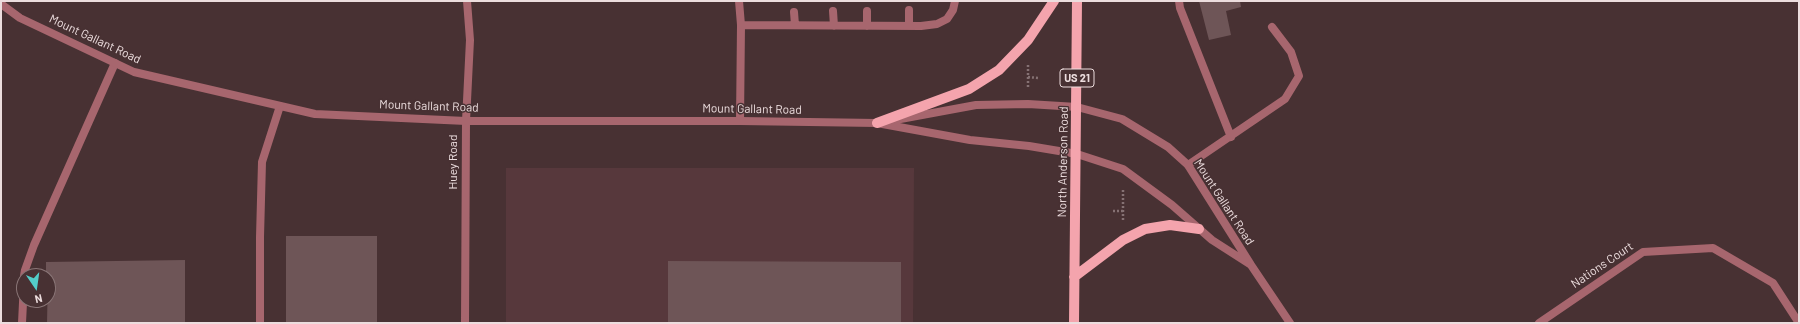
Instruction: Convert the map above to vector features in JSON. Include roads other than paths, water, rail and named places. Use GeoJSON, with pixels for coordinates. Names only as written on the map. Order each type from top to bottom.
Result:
{"type":"FeatureCollection","features":[{"type":"Feature","properties":{"kind":"main road"},"geometry":{"type":"LineString","coordinates":[[877,123],[970,89],[999,70],[1028,40],[1054,1]]}},
{"type":"Feature","properties":{"kind":"main road","name":"North Anderson Road"},"geometry":{"type":"LineString","coordinates":[[1074,323],[1077,154],[1077,1]]}},
{"type":"Feature","properties":{"kind":"main road"},"geometry":{"type":"LineString","coordinates":[[1074,278],[1123,240],[1145,229],[1170,225],[1199,229]]}},
{"type":"Feature","properties":{"kind":"street","name":"Huey Road"},"geometry":{"type":"LineString","coordinates":[[465,323],[466,120],[470,40],[467,1]]}},
{"type":"Feature","properties":{"kind":"street"},"geometry":{"type":"LineString","coordinates":[[739,1],[741,25],[740,121]]}},
{"type":"Feature","properties":{"kind":"street"},"geometry":{"type":"LineString","coordinates":[[741,25],[909,26],[937,24],[947,19],[953,10],[955,1]]}},
{"type":"Feature","properties":{"kind":"street"},"geometry":{"type":"LineString","coordinates":[[1179,1],[1180,8],[1231,137]]}},
{"type":"Feature","properties":{"kind":"street","name":"Mount Gallant Road"},"geometry":{"type":"LineString","coordinates":[[1,4],[20,18],[134,72],[315,114],[466,120],[877,123],[970,140],[1029,146],[1077,154],[1123,169],[1172,205],[1212,240],[1250,265]]}},
{"type":"Feature","properties":{"kind":"street"},"geometry":{"type":"LineString","coordinates":[[909,10],[909,26]]}},
{"type":"Feature","properties":{"kind":"street"},"geometry":{"type":"LineString","coordinates":[[833,11],[834,26]]}},
{"type":"Feature","properties":{"kind":"street"},"geometry":{"type":"LineString","coordinates":[[867,11],[867,26]]}},
{"type":"Feature","properties":{"kind":"street"},"geometry":{"type":"LineString","coordinates":[[794,12],[795,25]]}},
{"type":"Feature","properties":{"kind":"street"},"geometry":{"type":"LineString","coordinates":[[1188,165],[1285,99],[1299,76],[1290,52],[1272,26]]}},
{"type":"Feature","properties":{"kind":"street"},"geometry":{"type":"LineString","coordinates":[[25,268],[116,63]]}},
{"type":"Feature","properties":{"kind":"street","name":"Mount Gallant Road"},"geometry":{"type":"LineString","coordinates":[[877,123],[976,105],[1028,104],[1077,107],[1122,119],[1168,147],[1188,165],[1250,265],[1290,323]]}},
{"type":"Feature","properties":{"kind":"street"},"geometry":{"type":"LineString","coordinates":[[260,323],[262,162],[280,106]]}},
{"type":"Feature","properties":{"kind":"street","name":"Nations Court"},"geometry":{"type":"LineString","coordinates":[[1539,323],[1643,252],[1713,248],[1772,283],[1799,323]]}},
{"type":"Feature","properties":{"kind":"street"},"geometry":{"type":"LineString","coordinates":[[22,323],[23,308]]}}]}
